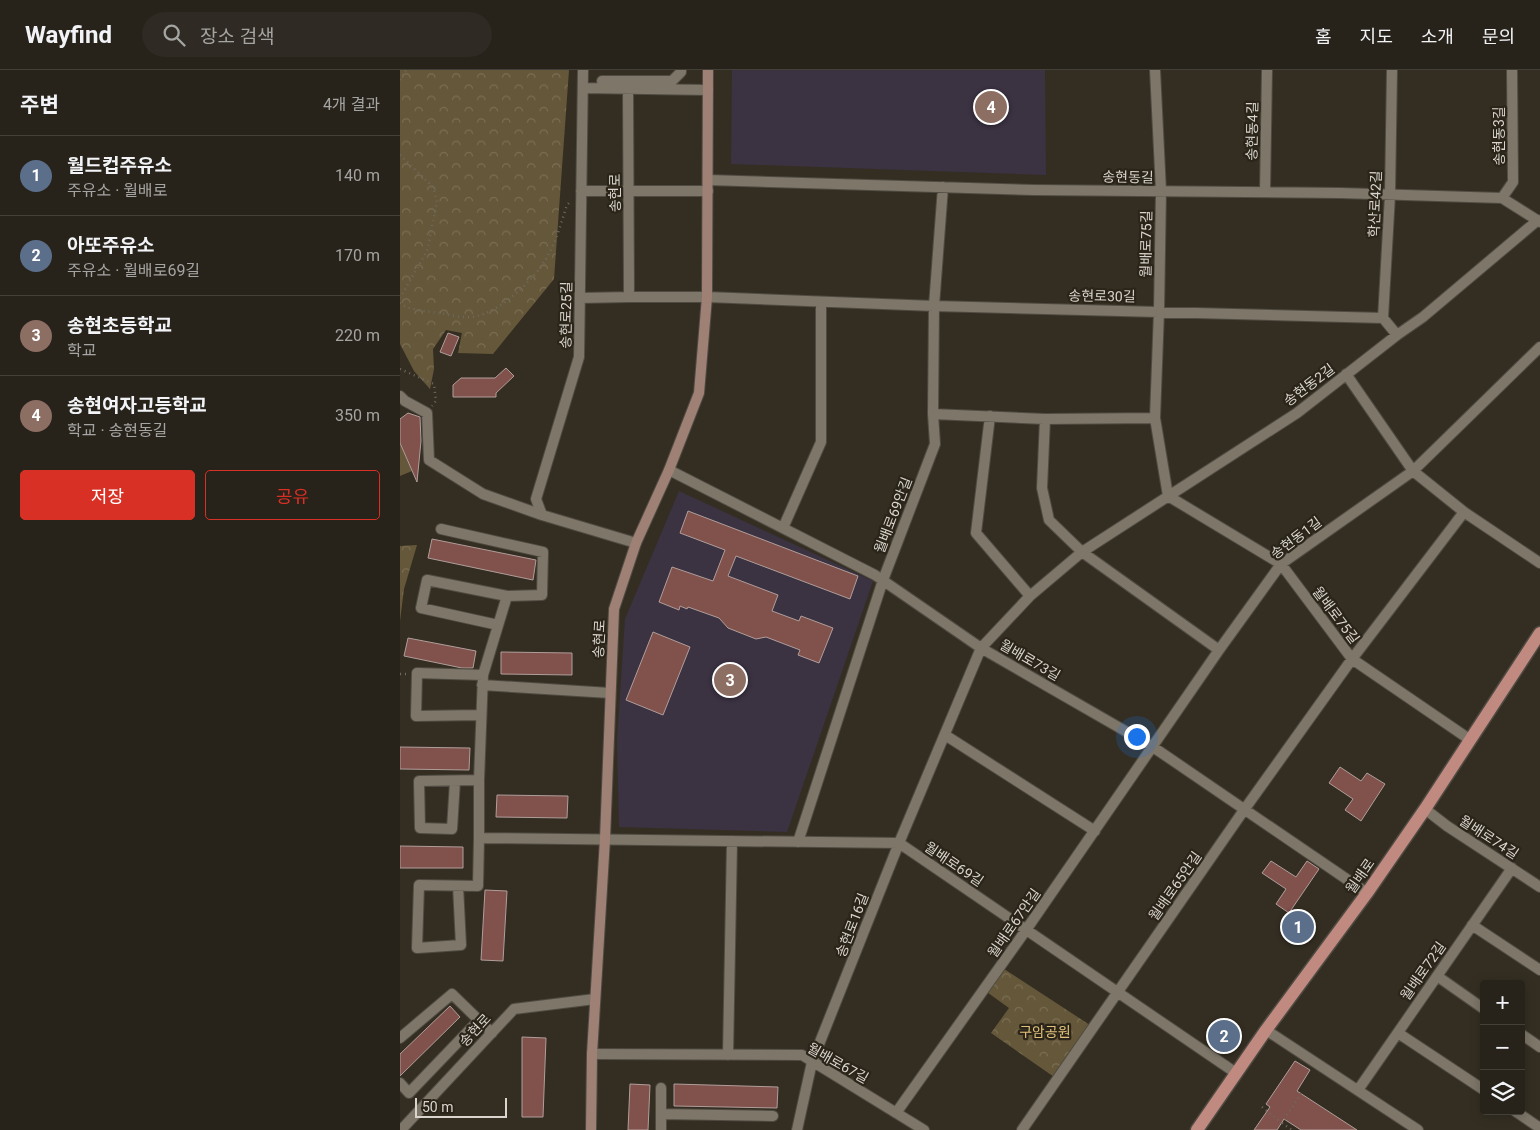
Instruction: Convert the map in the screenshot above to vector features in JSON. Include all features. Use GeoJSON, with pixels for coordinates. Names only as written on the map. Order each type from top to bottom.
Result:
{"type":"FeatureCollection","features":[{"type":"Feature","properties":{"kind":"main road","name":"송현로"},"geometry":{"type":"LineString","coordinates":[[591,1130],[592,1054],[614,610],[636,543],[669,470],[698,393],[707,297],[708,70]]}},
{"type":"Feature","properties":{"kind":"main road","name":"월배로"},"geometry":{"type":"LineString","coordinates":[[1197,1130],[1266,1030],[1367,893],[1425,809],[1540,633]]}},
{"type":"Feature","properties":{"kind":"street","name":"송현로25길"},"geometry":{"type":"LineString","coordinates":[[542,514],[536,499],[579,357],[583,70]]}},
{"type":"Feature","properties":{"kind":"street"},"geometry":{"type":"LineString","coordinates":[[602,81],[672,81],[680,70]]}},
{"type":"Feature","properties":{"kind":"street","name":"월배로75길"},"geometry":{"type":"LineString","coordinates":[[1155,70],[1161,191],[1155,418],[1168,496],[1281,564],[1352,660],[1469,740]]}},
{"type":"Feature","properties":{"kind":"street","name":"송현동4길"},"geometry":{"type":"LineString","coordinates":[[1265,192],[1267,70]]}},
{"type":"Feature","properties":{"kind":"street","name":"학산로42길"},"geometry":{"type":"LineString","coordinates":[[1384,318],[1390,195],[1392,70]]}},
{"type":"Feature","properties":{"kind":"street","name":"송현동3길"},"geometry":{"type":"LineString","coordinates":[[1502,198],[1513,182],[1512,70]]}},
{"type":"Feature","properties":{"kind":"street"},"geometry":{"type":"LineString","coordinates":[[583,88],[708,90]]}},
{"type":"Feature","properties":{"kind":"street","name":"송현로"},"geometry":{"type":"LineString","coordinates":[[628,89],[628,296]]}},
{"type":"Feature","properties":{"kind":"street","name":"송현동길"},"geometry":{"type":"LineString","coordinates":[[708,180],[943,187],[1502,198],[1539,221]]}},
{"type":"Feature","properties":{"kind":"street","name":"월배로69안길"},"geometry":{"type":"LineString","coordinates":[[798,842],[883,580],[935,444],[933,414],[934,306],[943,187]]}},
{"type":"Feature","properties":{"kind":"street"},"geometry":{"type":"LineString","coordinates":[[581,191],[708,191]]}},
{"type":"Feature","properties":{"kind":"street","name":"송현동2길"},"geometry":{"type":"LineString","coordinates":[[981,648],[1030,596],[1082,552],[1297,413],[1397,335],[1424,317],[1539,221]]}},
{"type":"Feature","properties":{"kind":"street"},"geometry":{"type":"LineString","coordinates":[[580,298],[628,296],[707,297]]}},
{"type":"Feature","properties":{"kind":"street","name":"송현로30길"},"geometry":{"type":"LineString","coordinates":[[707,297],[934,306],[1384,318]]}},
{"type":"Feature","properties":{"kind":"street"},"geometry":{"type":"LineString","coordinates":[[783,528],[821,442],[820,302]]}},
{"type":"Feature","properties":{"kind":"street"},"geometry":{"type":"LineString","coordinates":[[1384,318],[1397,335]]}},
{"type":"Feature","properties":{"kind":"street","name":"송현동1길"},"geometry":{"type":"LineString","coordinates":[[1153,747],[1219,650],[1281,564],[1413,470],[1540,347]]}},
{"type":"Feature","properties":{"kind":"street"},"geometry":{"type":"LineString","coordinates":[[1346,374],[1413,470],[1464,512],[1540,563]]}},
{"type":"Feature","properties":{"kind":"street"},"geometry":{"type":"LineString","coordinates":[[400,396],[405,401],[427,413],[429,460],[483,494],[636,543]]}},
{"type":"Feature","properties":{"kind":"street"},"geometry":{"type":"LineString","coordinates":[[933,414],[1045,419],[1155,418]]}},
{"type":"Feature","properties":{"kind":"street"},"geometry":{"type":"LineString","coordinates":[[990,416],[976,532],[1030,596]]}},
{"type":"Feature","properties":{"kind":"street"},"geometry":{"type":"LineString","coordinates":[[1045,419],[1042,488],[1049,520],[1082,552],[1219,650]]}},
{"type":"Feature","properties":{"kind":"street","name":"월배로73길"},"geometry":{"type":"LineString","coordinates":[[669,470],[883,580],[981,648],[1153,747],[1367,893]]}},
{"type":"Feature","properties":{"kind":"street","name":"월배로75길"},"geometry":{"type":"LineString","coordinates":[[1352,660],[1464,512]]}},
{"type":"Feature","properties":{"kind":"street"},"geometry":{"type":"LineString","coordinates":[[441,530],[543,552],[542,595],[507,596],[427,580],[421,608],[498,625]]}},
{"type":"Feature","properties":{"kind":"street"},"geometry":{"type":"LineString","coordinates":[[458,886],[461,945],[417,948],[419,885],[478,886],[479,780],[483,680],[507,596]]}},
{"type":"Feature","properties":{"kind":"street","name":"송현로16길"},"geometry":{"type":"LineString","coordinates":[[797,1130],[812,1062],[899,844],[981,648]]}},
{"type":"Feature","properties":{"kind":"street","name":"월배로65안길"},"geometry":{"type":"LineString","coordinates":[[1022,1130],[1244,810],[1352,660]]}},
{"type":"Feature","properties":{"kind":"street"},"geometry":{"type":"LineString","coordinates":[[481,715],[416,716],[417,673],[610,693]]}},
{"type":"Feature","properties":{"kind":"street"},"geometry":{"type":"LineString","coordinates":[[945,735],[1095,831]]}},
{"type":"Feature","properties":{"kind":"street","name":"월배로67안길"},"geometry":{"type":"LineString","coordinates":[[896,1113],[1153,747]]}},
{"type":"Feature","properties":{"kind":"street"},"geometry":{"type":"LineString","coordinates":[[455,781],[452,828],[420,828],[419,781],[479,780]]}},
{"type":"Feature","properties":{"kind":"street","name":"월배로74길"},"geometry":{"type":"LineString","coordinates":[[1425,809],[1447,826],[1540,887]]}},
{"type":"Feature","properties":{"kind":"street"},"geometry":{"type":"LineString","coordinates":[[479,838],[604,838],[899,844]]}},
{"type":"Feature","properties":{"kind":"street"},"geometry":{"type":"LineString","coordinates":[[728,1055],[732,841]]}},
{"type":"Feature","properties":{"kind":"street","name":"월배로69길"},"geometry":{"type":"LineString","coordinates":[[899,844],[1236,1073]]}},
{"type":"Feature","properties":{"kind":"street","name":"월배로72길"},"geometry":{"type":"LineString","coordinates":[[1358,1090],[1512,868]]}},
{"type":"Feature","properties":{"kind":"street"},"geometry":{"type":"LineString","coordinates":[[1472,925],[1540,970]]}},
{"type":"Feature","properties":{"kind":"street"},"geometry":{"type":"LineString","coordinates":[[1437,976],[1480,1006]]}},
{"type":"Feature","properties":{"kind":"street"},"geometry":{"type":"LineString","coordinates":[[400,1038],[452,994],[492,1033]]}},
{"type":"Feature","properties":{"kind":"street","name":"송현로"},"geometry":{"type":"LineString","coordinates":[[401,1130],[514,1009],[595,999]]}},
{"type":"Feature","properties":{"kind":"street"},"geometry":{"type":"LineString","coordinates":[[400,1083],[409,1092],[479,1020]]}},
{"type":"Feature","properties":{"kind":"street"},"geometry":{"type":"LineString","coordinates":[[1266,1030],[1418,1130]]}},
{"type":"Feature","properties":{"kind":"street"},"geometry":{"type":"LineString","coordinates":[[1398,1033],[1480,1087]]}},
{"type":"Feature","properties":{"kind":"street"},"geometry":{"type":"LineString","coordinates":[[1525,1037],[1540,1047]]}},
{"type":"Feature","properties":{"kind":"street","name":"월배로67길"},"geometry":{"type":"LineString","coordinates":[[592,1054],[802,1056],[924,1130]]}},
{"type":"Feature","properties":{"kind":"street"},"geometry":{"type":"LineString","coordinates":[[661,1088],[661,1130]]}},
{"type":"Feature","properties":{"kind":"street"},"geometry":{"type":"LineString","coordinates":[[661,1114],[772,1116]]}},
{"type":"Feature","properties":{"kind":"street"},"geometry":{"type":"LineString","coordinates":[[1521,1115],[1540,1128]]}},
{"type":"Feature","properties":{"kind":"path"},"geometry":{"type":"LineString","coordinates":[[400,80],[406,70]]}},
{"type":"Feature","properties":{"kind":"path"},"geometry":{"type":"LineString","coordinates":[[400,155],[432,187],[437,202],[427,251],[400,298]]}},
{"type":"Feature","properties":{"kind":"path"},"geometry":{"type":"LineString","coordinates":[[400,303],[416,309],[469,317],[504,304],[546,259],[567,205],[581,191]]}},
{"type":"Feature","properties":{"kind":"path"},"geometry":{"type":"LineString","coordinates":[[400,369],[434,384],[436,400],[427,413]]}},
{"type":"Feature","properties":{"kind":"path"},"geometry":{"type":"LineString","coordinates":[[1282,1123],[1302,1092]]}},
{"type":"Feature","properties":{"kind":"path"},"geometry":{"type":"LineString","coordinates":[[1262,1107],[1292,1130]]}},
{"type":"Feature","properties":{"kind":"shaded area"},"geometry":{"type":"Polygon","coordinates":[[[732,70],[1045,70],[1046,175],[731,164],[732,70]]]}},
{"type":"Feature","properties":{"kind":"shaded area"},"geometry":{"type":"Polygon","coordinates":[[[679,491],[873,581],[787,832],[619,827],[617,741],[625,619],[679,491]]]}},
{"type":"Feature","properties":{"kind":"green space"},"geometry":{"type":"Polygon","coordinates":[[[400,70],[569,70],[554,279],[493,354],[458,353],[462,333],[446,330],[433,349],[434,369],[430,389],[414,371],[400,344],[400,70]]]}},
{"type":"Feature","properties":{"kind":"green space"},"geometry":{"type":"Polygon","coordinates":[[[400,443],[412,471],[400,476],[400,443]]]}},
{"type":"Feature","properties":{"kind":"green space"},"geometry":{"type":"Polygon","coordinates":[[[417,545],[404,589],[400,621],[400,546],[417,545]]]}},
{"type":"Feature","properties":{"kind":"green space","name":"구암공원"},"geometry":{"type":"Polygon","coordinates":[[[1001,967],[1093,1027],[1057,1079],[991,1033],[1009,1008],[984,990],[1001,967]]]}},
{"type":"Feature","properties":{"kind":"building"},"geometry":{"type":"Polygon","coordinates":[[[448,333],[459,337],[451,356],[440,352],[448,333]]]}},
{"type":"Feature","properties":{"kind":"building"},"geometry":{"type":"Polygon","coordinates":[[[506,368],[514,376],[496,393],[496,397],[453,397],[453,385],[461,378],[495,378],[506,368]]]}},
{"type":"Feature","properties":{"kind":"building"},"geometry":{"type":"Polygon","coordinates":[[[408,413],[420,417],[421,441],[417,482],[400,443],[400,419],[408,413]]]}},
{"type":"Feature","properties":{"kind":"building"},"geometry":{"type":"Polygon","coordinates":[[[688,511],[858,576],[850,599],[736,556],[728,576],[778,595],[772,611],[799,621],[801,616],[833,628],[819,663],[798,655],[800,650],[766,637],[756,639],[728,628],[719,618],[688,607],[687,609],[680,606],[679,610],[659,602],[672,567],[713,581],[725,550],[680,533],[688,511]]]}},
{"type":"Feature","properties":{"kind":"building"},"geometry":{"type":"Polygon","coordinates":[[[432,539],[536,560],[533,580],[428,558],[432,539]]]}},
{"type":"Feature","properties":{"kind":"building"},"geometry":{"type":"Polygon","coordinates":[[[653,632],[690,647],[663,715],[626,700],[653,632]]]}},
{"type":"Feature","properties":{"kind":"building"},"geometry":{"type":"Polygon","coordinates":[[[408,638],[476,651],[473,668],[462,668],[404,656],[408,638]]]}},
{"type":"Feature","properties":{"kind":"building"},"geometry":{"type":"Polygon","coordinates":[[[501,652],[572,653],[572,675],[501,674],[501,652]]]}},
{"type":"Feature","properties":{"kind":"building"},"geometry":{"type":"Polygon","coordinates":[[[400,747],[470,748],[469,770],[400,769],[400,747]]]}},
{"type":"Feature","properties":{"kind":"building"},"geometry":{"type":"Polygon","coordinates":[[[1340,767],[1361,781],[1367,773],[1385,784],[1361,821],[1345,810],[1353,799],[1329,783],[1340,767]]]}},
{"type":"Feature","properties":{"kind":"building"},"geometry":{"type":"Polygon","coordinates":[[[497,795],[568,796],[567,818],[496,817],[497,795]]]}},
{"type":"Feature","properties":{"kind":"building"},"geometry":{"type":"Polygon","coordinates":[[[400,846],[463,847],[463,868],[400,868],[400,846]]]}},
{"type":"Feature","properties":{"kind":"building"},"geometry":{"type":"Polygon","coordinates":[[[1271,861],[1296,877],[1307,861],[1319,869],[1289,913],[1276,904],[1286,889],[1262,873],[1271,861]]]}},
{"type":"Feature","properties":{"kind":"building"},"geometry":{"type":"Polygon","coordinates":[[[485,890],[507,891],[503,961],[481,960],[485,890]]]}},
{"type":"Feature","properties":{"kind":"building"},"geometry":{"type":"Polygon","coordinates":[[[450,1006],[460,1017],[400,1076],[400,1054],[450,1006]]]}},
{"type":"Feature","properties":{"kind":"building"},"geometry":{"type":"Polygon","coordinates":[[[522,1037],[546,1038],[543,1117],[522,1117],[522,1037]]]}},
{"type":"Feature","properties":{"kind":"building"},"geometry":{"type":"Polygon","coordinates":[[[1295,1061],[1310,1070],[1297,1091],[1357,1130],[1301,1130],[1284,1119],[1277,1130],[1254,1130],[1270,1107],[1266,1104],[1295,1061]]]}},
{"type":"Feature","properties":{"kind":"building"},"geometry":{"type":"Polygon","coordinates":[[[630,1084],[650,1085],[648,1130],[628,1130],[630,1084]]]}},
{"type":"Feature","properties":{"kind":"building"},"geometry":{"type":"Polygon","coordinates":[[[674,1084],[778,1087],[777,1108],[674,1106],[674,1084]]]}},
{"type":"Feature","properties":{"kind":"place","name":"송현여자고등학교"},"geometry":{"type":"Point","coordinates":[991,107]}},
{"type":"Feature","properties":{"kind":"place","name":"송현초등학교"},"geometry":{"type":"Point","coordinates":[730,680]}},
{"type":"Feature","properties":{"kind":"place","name":"월드컵주유소"},"geometry":{"type":"Point","coordinates":[1298,927]}},
{"type":"Feature","properties":{"kind":"place","name":"아또주유소"},"geometry":{"type":"Point","coordinates":[1224,1036]}}]}
